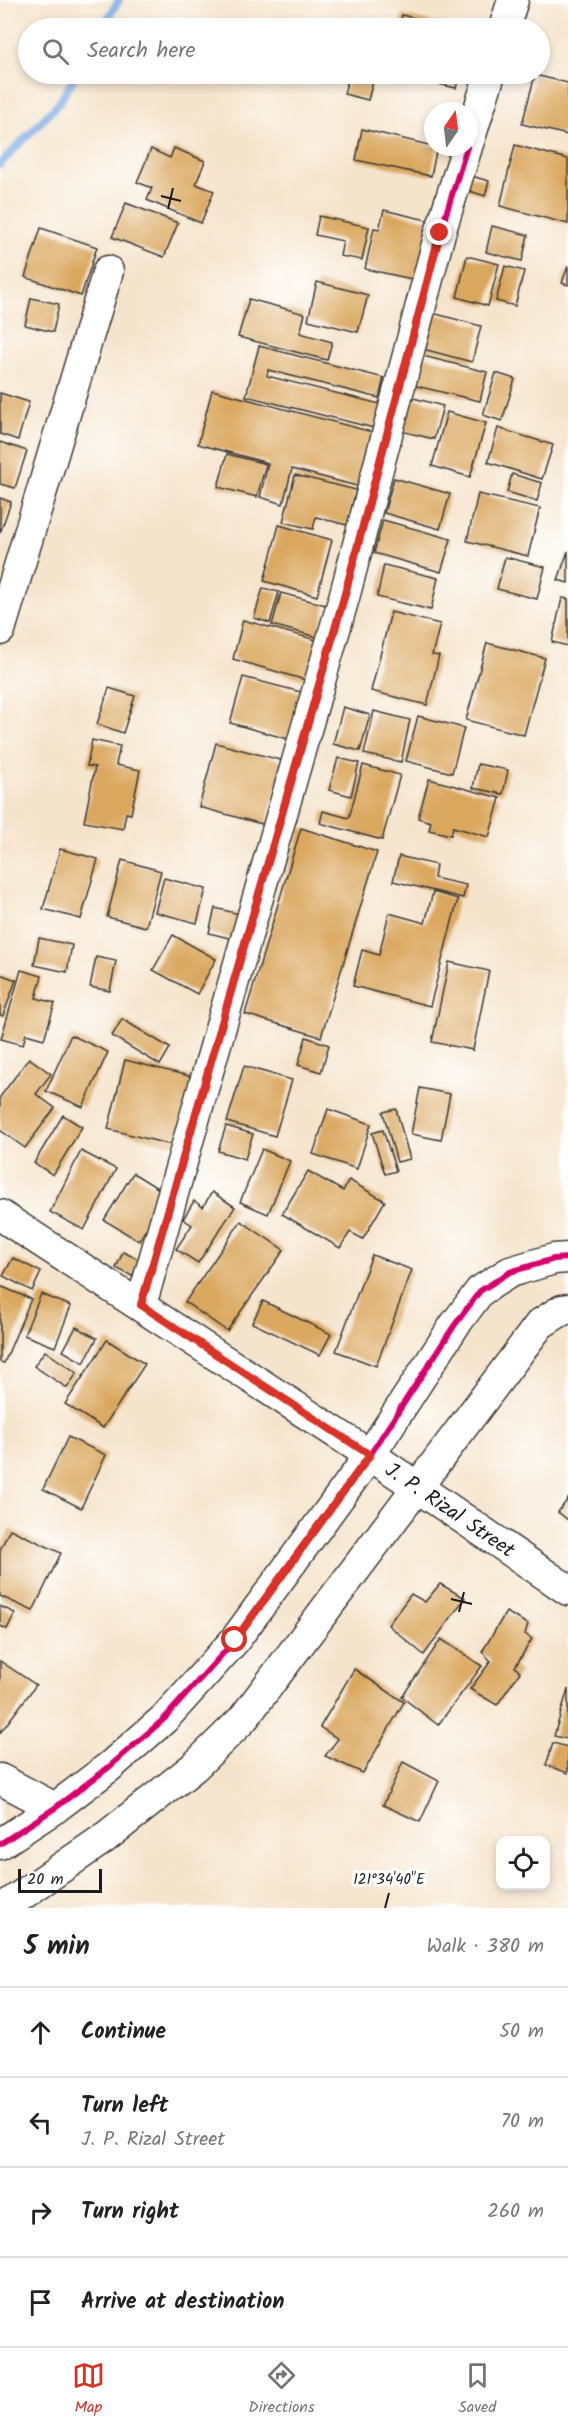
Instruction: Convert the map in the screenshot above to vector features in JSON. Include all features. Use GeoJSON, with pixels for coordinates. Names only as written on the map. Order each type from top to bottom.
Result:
{"type":"FeatureCollection","features":[{"type":"Feature","properties":{"kind":"street"},"geometry":{"type":"LineString","coordinates":[[507,18],[513,0]]}},
{"type":"Feature","properties":{"kind":"street"},"geometry":{"type":"LineString","coordinates":[[478,112],[487,84]]}},
{"type":"Feature","properties":{"kind":"street"},"geometry":{"type":"LineString","coordinates":[[141,1305],[338,616],[440,233],[464,156]]}},
{"type":"Feature","properties":{"kind":"street"},"geometry":{"type":"LineString","coordinates":[[0,630],[108,271]]}},
{"type":"Feature","properties":{"kind":"street","name":"J. P. Rizal Street"},"geometry":{"type":"LineString","coordinates":[[0,1215],[370,1455],[568,1590]]}},
{"type":"Feature","properties":{"kind":"street"},"geometry":{"type":"LineString","coordinates":[[0,1844],[55,1808],[109,1767],[172,1711],[235,1640],[370,1455],[454,1326],[480,1291],[510,1272],[554,1259],[568,1258]]}},
{"type":"Feature","properties":{"kind":"street"},"geometry":{"type":"LineString","coordinates":[[3,1908],[103,1839],[194,1767],[243,1719],[540,1324],[562,1310],[568,1309]]}},
{"type":"Feature","properties":{"kind":"street"},"geometry":{"type":"LineString","coordinates":[[0,1779],[55,1808]]}},
{"type":"Feature","properties":{"kind":"building"},"geometry":{"type":"Polygon","coordinates":[[[550,79],[568,83],[568,135],[522,124],[533,84],[550,84],[550,79]]]}},
{"type":"Feature","properties":{"kind":"building"},"geometry":{"type":"Polygon","coordinates":[[[346,84],[372,84],[368,100],[344,94],[346,84]]]}},
{"type":"Feature","properties":{"kind":"building"},"geometry":{"type":"Polygon","coordinates":[[[438,84],[457,84],[456,88],[438,84]]]}},
{"type":"Feature","properties":{"kind":"building"},"geometry":{"type":"Polygon","coordinates":[[[362,129],[424,144],[424,156],[435,156],[431,176],[356,160],[362,129]]]}},
{"type":"Feature","properties":{"kind":"building"},"geometry":{"type":"Polygon","coordinates":[[[515,145],[568,159],[568,224],[500,206],[515,145]]]}},
{"type":"Feature","properties":{"kind":"building"},"geometry":{"type":"Polygon","coordinates":[[[174,148],[205,161],[196,184],[214,191],[201,223],[147,200],[152,188],[137,182],[151,149],[170,158],[174,148]]]}},
{"type":"Feature","properties":{"kind":"building"},"geometry":{"type":"Polygon","coordinates":[[[468,175],[489,181],[485,196],[464,189],[468,175]]]}},
{"type":"Feature","properties":{"kind":"building"},"geometry":{"type":"Polygon","coordinates":[[[126,203],[178,223],[164,257],[112,237],[126,203]]]}},
{"type":"Feature","properties":{"kind":"building"},"geometry":{"type":"Polygon","coordinates":[[[384,210],[431,221],[417,280],[365,269],[374,228],[379,229],[384,210]]]}},
{"type":"Feature","properties":{"kind":"building"},"geometry":{"type":"Polygon","coordinates":[[[319,216],[369,227],[362,260],[340,256],[343,241],[315,235],[319,216]]]}},
{"type":"Feature","properties":{"kind":"building"},"geometry":{"type":"Polygon","coordinates":[[[492,226],[528,235],[522,261],[486,252],[492,226]]]}},
{"type":"Feature","properties":{"kind":"building"},"geometry":{"type":"Polygon","coordinates":[[[41,228],[97,247],[81,296],[25,277],[41,228]]]}},
{"type":"Feature","properties":{"kind":"building"},"geometry":{"type":"Polygon","coordinates":[[[467,256],[499,264],[488,306],[457,297],[467,256]]]}},
{"type":"Feature","properties":{"kind":"building"},"geometry":{"type":"Polygon","coordinates":[[[505,266],[524,271],[515,306],[496,301],[505,266]]]}},
{"type":"Feature","properties":{"kind":"building"},"geometry":{"type":"Polygon","coordinates":[[[568,266],[568,285],[562,283],[568,266]]]}},
{"type":"Feature","properties":{"kind":"building"},"geometry":{"type":"Polygon","coordinates":[[[317,282],[368,295],[358,332],[308,320],[317,282]]]}},
{"type":"Feature","properties":{"kind":"building"},"geometry":{"type":"Polygon","coordinates":[[[31,298],[59,304],[53,332],[25,325],[31,298]]]}},
{"type":"Feature","properties":{"kind":"building"},"geometry":{"type":"Polygon","coordinates":[[[249,299],[305,314],[300,333],[332,342],[327,360],[238,337],[249,299]]]}},
{"type":"Feature","properties":{"kind":"building"},"geometry":{"type":"Polygon","coordinates":[[[429,312],[481,326],[472,362],[419,348],[429,312]]]}},
{"type":"Feature","properties":{"kind":"building"},"geometry":{"type":"Polygon","coordinates":[[[259,346],[384,378],[379,398],[268,370],[267,376],[384,405],[378,429],[246,396],[259,346]]]}},
{"type":"Feature","properties":{"kind":"building"},"geometry":{"type":"Polygon","coordinates":[[[419,355],[487,372],[480,401],[412,385],[419,355]]]}},
{"type":"Feature","properties":{"kind":"building"},"geometry":{"type":"Polygon","coordinates":[[[496,373],[515,379],[502,421],[483,415],[496,373]]]}},
{"type":"Feature","properties":{"kind":"building"},"geometry":{"type":"Polygon","coordinates":[[[212,390],[376,433],[361,487],[292,469],[283,504],[260,497],[268,463],[198,444],[212,390]]]}},
{"type":"Feature","properties":{"kind":"building"},"geometry":{"type":"Polygon","coordinates":[[[0,393],[29,402],[18,440],[0,434],[0,393]]]}},
{"type":"Feature","properties":{"kind":"building"},"geometry":{"type":"Polygon","coordinates":[[[410,397],[443,406],[434,439],[401,431],[410,397]]]}},
{"type":"Feature","properties":{"kind":"building"},"geometry":{"type":"Polygon","coordinates":[[[447,412],[486,423],[470,477],[432,466],[447,412]]]}},
{"type":"Feature","properties":{"kind":"building"},"geometry":{"type":"Polygon","coordinates":[[[498,428],[553,445],[542,479],[488,462],[498,428]]]}},
{"type":"Feature","properties":{"kind":"building"},"geometry":{"type":"Polygon","coordinates":[[[0,442],[27,451],[15,488],[0,484],[0,442]]]}},
{"type":"Feature","properties":{"kind":"building"},"geometry":{"type":"Polygon","coordinates":[[[227,454],[266,464],[257,497],[218,487],[227,454]]]}},
{"type":"Feature","properties":{"kind":"building"},"geometry":{"type":"Polygon","coordinates":[[[512,474],[542,483],[537,501],[507,492],[512,474]]]}},
{"type":"Feature","properties":{"kind":"building"},"geometry":{"type":"Polygon","coordinates":[[[295,475],[356,490],[347,525],[316,517],[313,529],[283,522],[295,475]]]}},
{"type":"Feature","properties":{"kind":"building"},"geometry":{"type":"Polygon","coordinates":[[[394,478],[450,494],[440,529],[384,513],[394,478]]]}},
{"type":"Feature","properties":{"kind":"building"},"geometry":{"type":"Polygon","coordinates":[[[478,494],[540,508],[528,556],[467,541],[478,494]]]}},
{"type":"Feature","properties":{"kind":"building"},"geometry":{"type":"Polygon","coordinates":[[[0,498],[11,502],[0,533],[0,498]]]}},
{"type":"Feature","properties":{"kind":"building"},"geometry":{"type":"Polygon","coordinates":[[[383,520],[451,539],[441,572],[374,553],[383,520]]]}},
{"type":"Feature","properties":{"kind":"building"},"geometry":{"type":"Polygon","coordinates":[[[279,525],[332,540],[317,596],[264,581],[279,525]]]}},
{"type":"Feature","properties":{"kind":"building"},"geometry":{"type":"Polygon","coordinates":[[[568,551],[568,583],[558,580],[568,551]]]}},
{"type":"Feature","properties":{"kind":"building"},"geometry":{"type":"Polygon","coordinates":[[[505,557],[545,567],[537,599],[497,589],[505,557]]]}},
{"type":"Feature","properties":{"kind":"building"},"geometry":{"type":"Polygon","coordinates":[[[384,565],[438,578],[431,610],[377,597],[384,565]]]}},
{"type":"Feature","properties":{"kind":"building"},"geometry":{"type":"Polygon","coordinates":[[[263,588],[279,592],[270,623],[254,618],[263,588]]]}},
{"type":"Feature","properties":{"kind":"building"},"geometry":{"type":"Polygon","coordinates":[[[281,593],[326,605],[317,637],[272,625],[281,593]]]}},
{"type":"Feature","properties":{"kind":"building"},"geometry":{"type":"Polygon","coordinates":[[[562,598],[568,599],[568,646],[552,642],[562,598]]]}},
{"type":"Feature","properties":{"kind":"building"},"geometry":{"type":"Polygon","coordinates":[[[391,612],[440,624],[432,655],[439,656],[427,705],[371,691],[391,612]]]}},
{"type":"Feature","properties":{"kind":"building"},"geometry":{"type":"Polygon","coordinates":[[[243,620],[320,641],[309,681],[233,659],[243,620]]]}},
{"type":"Feature","properties":{"kind":"building"},"geometry":{"type":"Polygon","coordinates":[[[487,643],[545,658],[524,735],[466,720],[487,643]]]}},
{"type":"Feature","properties":{"kind":"building"},"geometry":{"type":"Polygon","coordinates":[[[243,677],[301,692],[288,739],[230,723],[243,677]]]}},
{"type":"Feature","properties":{"kind":"building"},"geometry":{"type":"Polygon","coordinates":[[[109,688],[135,696],[123,733],[97,724],[109,688]]]}},
{"type":"Feature","properties":{"kind":"building"},"geometry":{"type":"Polygon","coordinates":[[[343,707],[370,715],[360,751],[333,744],[343,707]]]}},
{"type":"Feature","properties":{"kind":"building"},"geometry":{"type":"Polygon","coordinates":[[[374,711],[410,720],[401,762],[364,754],[374,711]]]}},
{"type":"Feature","properties":{"kind":"building"},"geometry":{"type":"Polygon","coordinates":[[[418,716],[464,728],[452,773],[406,761],[418,716]]]}},
{"type":"Feature","properties":{"kind":"building"},"geometry":{"type":"Polygon","coordinates":[[[92,740],[120,746],[116,765],[140,770],[131,814],[126,813],[123,829],[84,822],[95,767],[87,766],[92,740]]]}},
{"type":"Feature","properties":{"kind":"building"},"geometry":{"type":"Polygon","coordinates":[[[216,743],[284,761],[266,825],[199,807],[216,743]]]}},
{"type":"Feature","properties":{"kind":"building"},"geometry":{"type":"Polygon","coordinates":[[[338,758],[359,763],[351,796],[329,790],[338,758]]]}},
{"type":"Feature","properties":{"kind":"building"},"geometry":{"type":"Polygon","coordinates":[[[478,764],[508,770],[503,794],[473,788],[478,764]]]}},
{"type":"Feature","properties":{"kind":"building"},"geometry":{"type":"Polygon","coordinates":[[[363,765],[400,775],[382,840],[320,823],[323,811],[349,818],[363,765]]]}},
{"type":"Feature","properties":{"kind":"building"},"geometry":{"type":"Polygon","coordinates":[[[429,779],[500,798],[489,837],[453,827],[451,835],[429,830],[431,822],[418,818],[429,779]]]}},
{"type":"Feature","properties":{"kind":"building"},"geometry":{"type":"Polygon","coordinates":[[[301,828],[377,852],[321,1037],[245,1014],[301,828]]]}},
{"type":"Feature","properties":{"kind":"building"},"geometry":{"type":"Polygon","coordinates":[[[60,849],[98,859],[81,919],[43,909],[60,849]]]}},
{"type":"Feature","properties":{"kind":"building"},"geometry":{"type":"Polygon","coordinates":[[[399,856],[436,865],[434,878],[466,885],[463,898],[393,881],[399,856]]]}},
{"type":"Feature","properties":{"kind":"building"},"geometry":{"type":"Polygon","coordinates":[[[122,860],[161,871],[146,927],[107,917],[122,860]]]}},
{"type":"Feature","properties":{"kind":"building"},"geometry":{"type":"Polygon","coordinates":[[[164,878],[206,889],[197,923],[155,912],[164,878]]]}},
{"type":"Feature","properties":{"kind":"building"},"geometry":{"type":"Polygon","coordinates":[[[433,892],[458,899],[430,1006],[353,986],[362,950],[379,955],[389,913],[425,923],[433,892]]]}},
{"type":"Feature","properties":{"kind":"building"},"geometry":{"type":"Polygon","coordinates":[[[215,908],[247,916],[241,941],[209,933],[215,908]]]}},
{"type":"Feature","properties":{"kind":"building"},"geometry":{"type":"Polygon","coordinates":[[[173,935],[216,959],[197,994],[153,970],[173,935]]]}},
{"type":"Feature","properties":{"kind":"building"},"geometry":{"type":"Polygon","coordinates":[[[39,938],[72,945],[67,972],[34,965],[39,938]]]}},
{"type":"Feature","properties":{"kind":"building"},"geometry":{"type":"Polygon","coordinates":[[[96,957],[116,961],[110,991],[90,987],[96,957]]]}},
{"type":"Feature","properties":{"kind":"building"},"geometry":{"type":"Polygon","coordinates":[[[449,962],[489,971],[473,1050],[432,1042],[449,962]]]}},
{"type":"Feature","properties":{"kind":"building"},"geometry":{"type":"Polygon","coordinates":[[[21,970],[42,976],[36,998],[55,1003],[44,1039],[26,1034],[23,1045],[1,1039],[21,970]]]}},
{"type":"Feature","properties":{"kind":"building"},"geometry":{"type":"Polygon","coordinates":[[[0,974],[16,980],[3,1016],[0,1015],[0,974]]]}},
{"type":"Feature","properties":{"kind":"building"},"geometry":{"type":"Polygon","coordinates":[[[122,1019],[170,1048],[160,1065],[112,1036],[122,1019]]]}},
{"type":"Feature","properties":{"kind":"building"},"geometry":{"type":"Polygon","coordinates":[[[71,1035],[108,1052],[83,1107],[46,1091],[71,1035]]]}},
{"type":"Feature","properties":{"kind":"building"},"geometry":{"type":"Polygon","coordinates":[[[306,1037],[329,1045],[321,1072],[298,1065],[306,1037]]]}},
{"type":"Feature","properties":{"kind":"building"},"geometry":{"type":"Polygon","coordinates":[[[29,1058],[51,1074],[36,1094],[55,1108],[25,1148],[0,1130],[0,1097],[29,1058]]]}},
{"type":"Feature","properties":{"kind":"building"},"geometry":{"type":"Polygon","coordinates":[[[125,1060],[193,1077],[176,1146],[108,1129],[125,1060]]]}},
{"type":"Feature","properties":{"kind":"building"},"geometry":{"type":"Polygon","coordinates":[[[244,1066],[292,1080],[275,1136],[227,1122],[244,1066]]]}},
{"type":"Feature","properties":{"kind":"building"},"geometry":{"type":"Polygon","coordinates":[[[420,1088],[450,1094],[441,1140],[411,1134],[420,1088]]]}},
{"type":"Feature","properties":{"kind":"building"},"geometry":{"type":"Polygon","coordinates":[[[328,1109],[371,1124],[357,1169],[313,1154],[328,1109]]]}},
{"type":"Feature","properties":{"kind":"building"},"geometry":{"type":"Polygon","coordinates":[[[396,1109],[410,1159],[397,1162],[383,1112],[396,1109]]]}},
{"type":"Feature","properties":{"kind":"building"},"geometry":{"type":"Polygon","coordinates":[[[63,1115],[82,1127],[53,1175],[34,1163],[63,1115]]]}},
{"type":"Feature","properties":{"kind":"building"},"geometry":{"type":"Polygon","coordinates":[[[226,1126],[253,1134],[245,1159],[218,1151],[226,1126]]]}},
{"type":"Feature","properties":{"kind":"building"},"geometry":{"type":"Polygon","coordinates":[[[383,1130],[396,1171],[385,1174],[372,1133],[383,1130]]]}},
{"type":"Feature","properties":{"kind":"building"},"geometry":{"type":"Polygon","coordinates":[[[262,1149],[290,1161],[268,1214],[240,1202],[262,1149]]]}},
{"type":"Feature","properties":{"kind":"building"},"geometry":{"type":"Polygon","coordinates":[[[81,1151],[116,1169],[84,1230],[50,1212],[81,1151]]]}},
{"type":"Feature","properties":{"kind":"building"},"geometry":{"type":"Polygon","coordinates":[[[308,1171],[343,1191],[349,1180],[385,1201],[363,1239],[350,1232],[340,1248],[282,1214],[308,1171]]]}},
{"type":"Feature","properties":{"kind":"building"},"geometry":{"type":"Polygon","coordinates":[[[133,1173],[167,1194],[139,1241],[104,1220],[133,1173]]]}},
{"type":"Feature","properties":{"kind":"building"},"geometry":{"type":"Polygon","coordinates":[[[212,1192],[235,1207],[198,1263],[176,1249],[192,1225],[183,1219],[194,1201],[203,1207],[212,1192]]]}},
{"type":"Feature","properties":{"kind":"building"},"geometry":{"type":"Polygon","coordinates":[[[241,1221],[284,1250],[227,1331],[185,1302],[241,1221]]]}},
{"type":"Feature","properties":{"kind":"building"},"geometry":{"type":"Polygon","coordinates":[[[123,1252],[140,1260],[132,1276],[116,1268],[123,1252]]]}},
{"type":"Feature","properties":{"kind":"building"},"geometry":{"type":"Polygon","coordinates":[[[372,1255],[412,1270],[376,1366],[336,1351],[372,1255]]]}},
{"type":"Feature","properties":{"kind":"building"},"geometry":{"type":"Polygon","coordinates":[[[13,1258],[41,1272],[32,1291],[3,1276],[13,1258]]]}},
{"type":"Feature","properties":{"kind":"building"},"geometry":{"type":"Polygon","coordinates":[[[0,1286],[31,1299],[4,1363],[0,1362],[0,1286]]]}},
{"type":"Feature","properties":{"kind":"building"},"geometry":{"type":"Polygon","coordinates":[[[41,1294],[71,1306],[55,1347],[24,1335],[41,1294]]]}},
{"type":"Feature","properties":{"kind":"building"},"geometry":{"type":"Polygon","coordinates":[[[263,1301],[331,1334],[320,1355],[252,1323],[263,1301]]]}},
{"type":"Feature","properties":{"kind":"building"},"geometry":{"type":"Polygon","coordinates":[[[76,1327],[97,1338],[84,1363],[63,1351],[76,1327]]]}},
{"type":"Feature","properties":{"kind":"building"},"geometry":{"type":"Polygon","coordinates":[[[107,1340],[145,1364],[103,1428],[65,1404],[107,1340]]]}},
{"type":"Feature","properties":{"kind":"building"},"geometry":{"type":"Polygon","coordinates":[[[45,1351],[77,1373],[67,1388],[34,1366],[45,1351]]]}},
{"type":"Feature","properties":{"kind":"building"},"geometry":{"type":"Polygon","coordinates":[[[68,1437],[106,1455],[81,1508],[43,1489],[68,1437]]]}},
{"type":"Feature","properties":{"kind":"building"},"geometry":{"type":"Polygon","coordinates":[[[568,1499],[568,1520],[558,1512],[568,1499]]]}},
{"type":"Feature","properties":{"kind":"building"},"geometry":{"type":"Polygon","coordinates":[[[10,1529],[61,1553],[33,1611],[0,1596],[0,1550],[10,1529]]]}},
{"type":"Feature","properties":{"kind":"building"},"geometry":{"type":"Polygon","coordinates":[[[440,1584],[465,1598],[424,1655],[388,1625],[411,1594],[425,1602],[440,1584]]]}},
{"type":"Feature","properties":{"kind":"building"},"geometry":{"type":"Polygon","coordinates":[[[0,1606],[15,1613],[7,1629],[0,1626],[0,1606]]]}},
{"type":"Feature","properties":{"kind":"building"},"geometry":{"type":"Polygon","coordinates":[[[506,1612],[528,1624],[525,1634],[532,1639],[515,1667],[520,1672],[497,1705],[470,1689],[491,1661],[482,1652],[506,1612]]]}},
{"type":"Feature","properties":{"kind":"building"},"geometry":{"type":"Polygon","coordinates":[[[441,1639],[482,1666],[438,1725],[402,1697],[441,1639]]]}},
{"type":"Feature","properties":{"kind":"building"},"geometry":{"type":"Polygon","coordinates":[[[0,1661],[36,1685],[0,1733],[0,1661]]]}},
{"type":"Feature","properties":{"kind":"building"},"geometry":{"type":"Polygon","coordinates":[[[354,1669],[404,1702],[363,1773],[325,1756],[338,1739],[320,1727],[354,1669]]]}},
{"type":"Feature","properties":{"kind":"building"},"geometry":{"type":"Polygon","coordinates":[[[568,1689],[568,1739],[554,1736],[568,1689]]]}},
{"type":"Feature","properties":{"kind":"building"},"geometry":{"type":"Polygon","coordinates":[[[553,1743],[568,1747],[568,1773],[546,1765],[553,1743]]]}},
{"type":"Feature","properties":{"kind":"building"},"geometry":{"type":"Polygon","coordinates":[[[403,1762],[439,1781],[420,1822],[383,1805],[403,1762]]]}},
{"type":"Feature","properties":{"kind":"waterway"},"geometry":{"type":"LineString","coordinates":[[108,18],[119,0]]}},
{"type":"Feature","properties":{"kind":"waterway"},"geometry":{"type":"LineString","coordinates":[[0,164],[59,103],[70,84]]}},
{"type":"Feature","properties":{"kind":"cycle path"},"geometry":{"type":"LineString","coordinates":[[141,1305],[345,594],[440,233],[464,156]]}},
{"type":"Feature","properties":{"kind":"cycle path"},"geometry":{"type":"LineString","coordinates":[[0,1844],[55,1808],[109,1767],[164,1719],[235,1640],[370,1455],[454,1326],[480,1291],[510,1272],[554,1259],[568,1258]]}},
{"type":"Feature","properties":{"kind":"route"},"geometry":{"type":"LineString","coordinates":[[235,1640],[370,1455],[141,1305],[345,594],[440,233]]}}]}
